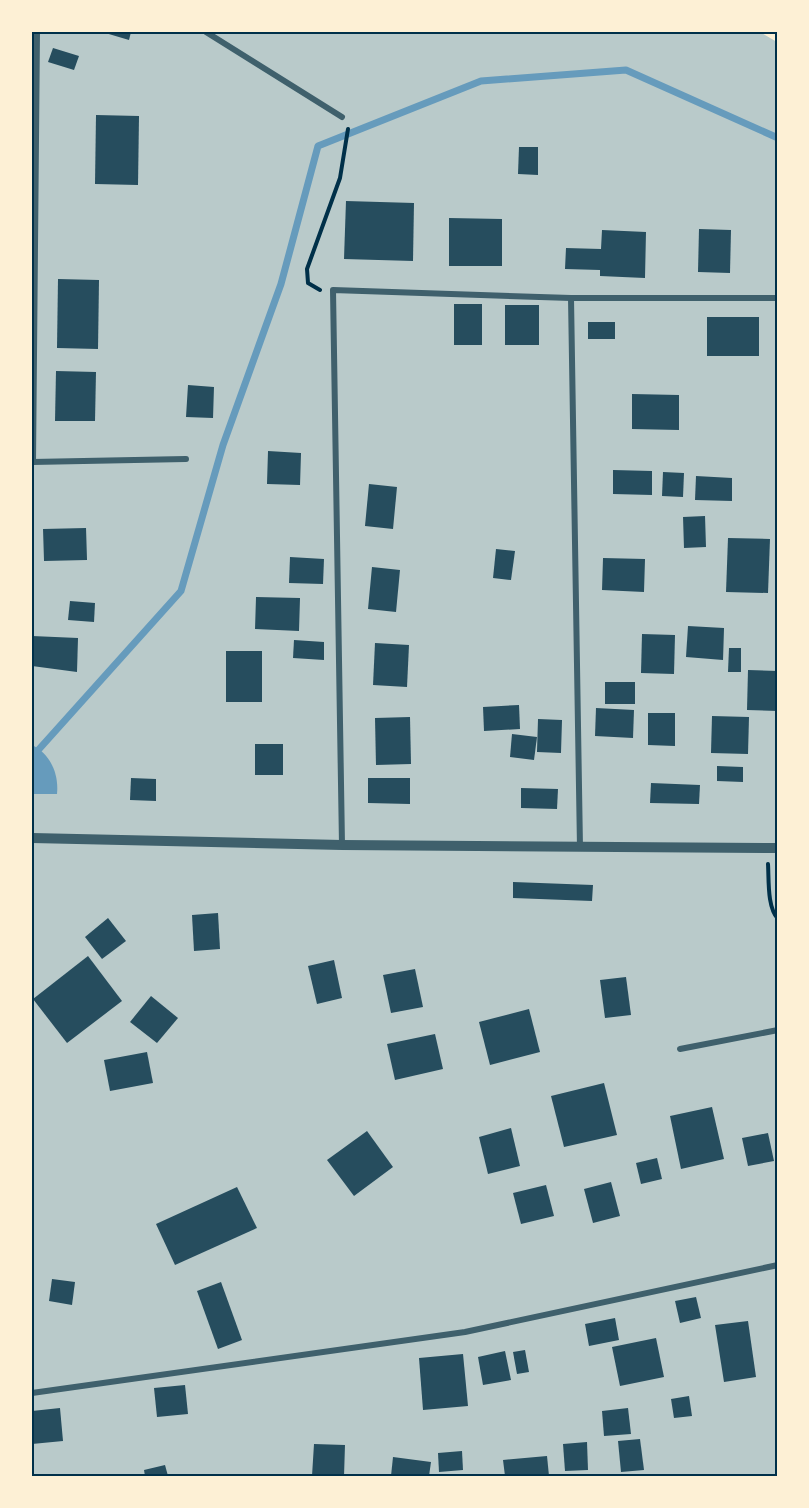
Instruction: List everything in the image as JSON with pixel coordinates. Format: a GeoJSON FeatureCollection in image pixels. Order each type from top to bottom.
{"type":"FeatureCollection","features":[{"type":"Feature","properties":{"kind":"street"},"geometry":{"type":"LineString","coordinates":[[37,32],[32,462],[186,459]]}},
{"type":"Feature","properties":{"kind":"street"},"geometry":{"type":"LineString","coordinates":[[206,32],[342,117]]}},
{"type":"Feature","properties":{"kind":"street"},"geometry":{"type":"LineString","coordinates":[[342,845],[333,290],[571,298],[777,298]]}},
{"type":"Feature","properties":{"kind":"street"},"geometry":{"type":"LineString","coordinates":[[571,298],[580,848]]}},
{"type":"Feature","properties":{"kind":"street"},"geometry":{"type":"LineString","coordinates":[[32,838],[342,845],[772,848]]}},
{"type":"Feature","properties":{"kind":"street"},"geometry":{"type":"LineString","coordinates":[[680,1049],[777,1029]]}},
{"type":"Feature","properties":{"kind":"street"},"geometry":{"type":"LineString","coordinates":[[32,1393],[465,1332],[777,1265]]}},
{"type":"Feature","properties":{"kind":"path"},"geometry":{"type":"LineString","coordinates":[[333,290],[316,290],[308,283],[307,269],[340,178],[347,145],[348,127]]}},
{"type":"Feature","properties":{"kind":"path"},"geometry":{"type":"LineString","coordinates":[[772,848],[770,892],[777,919]]}},
{"type":"Feature","properties":{"kind":"shaded area"},"geometry":{"type":"Polygon","coordinates":[[[32,32],[760,32],[777,42],[777,1476],[32,1476],[32,32]]]}},
{"type":"Feature","properties":{"kind":"water"},"geometry":{"type":"Polygon","coordinates":[[[32,745],[44,754],[52,765],[57,794],[32,794],[32,745]]]}},
{"type":"Feature","properties":{"kind":"building"},"geometry":{"type":"Polygon","coordinates":[[[102,32],[131,32],[129,40],[102,32]]]}},
{"type":"Feature","properties":{"kind":"building"},"geometry":{"type":"Polygon","coordinates":[[[53,48],[79,56],[74,70],[48,62],[53,48]]]}},
{"type":"Feature","properties":{"kind":"building"},"geometry":{"type":"Polygon","coordinates":[[[96,115],[139,116],[138,185],[95,184],[96,115]]]}},
{"type":"Feature","properties":{"kind":"building"},"geometry":{"type":"Polygon","coordinates":[[[519,147],[538,147],[538,175],[518,174],[519,147]]]}},
{"type":"Feature","properties":{"kind":"building"},"geometry":{"type":"Polygon","coordinates":[[[346,201],[414,203],[413,261],[344,259],[346,201]]]}},
{"type":"Feature","properties":{"kind":"building"},"geometry":{"type":"Polygon","coordinates":[[[449,218],[502,219],[502,266],[449,266],[449,218]]]}},
{"type":"Feature","properties":{"kind":"building"},"geometry":{"type":"Polygon","coordinates":[[[699,229],[731,230],[730,273],[698,272],[699,229]]]}},
{"type":"Feature","properties":{"kind":"building"},"geometry":{"type":"Polygon","coordinates":[[[602,230],[646,232],[645,278],[600,276],[600,270],[565,269],[566,248],[601,249],[602,230]]]}},
{"type":"Feature","properties":{"kind":"building"},"geometry":{"type":"Polygon","coordinates":[[[58,279],[99,280],[98,349],[57,348],[58,279]]]}},
{"type":"Feature","properties":{"kind":"building"},"geometry":{"type":"Polygon","coordinates":[[[454,304],[482,304],[482,345],[454,345],[454,304]]]}},
{"type":"Feature","properties":{"kind":"building"},"geometry":{"type":"Polygon","coordinates":[[[505,305],[539,305],[539,345],[505,345],[505,305]]]}},
{"type":"Feature","properties":{"kind":"building"},"geometry":{"type":"Polygon","coordinates":[[[707,317],[759,317],[759,356],[707,356],[707,317]]]}},
{"type":"Feature","properties":{"kind":"building"},"geometry":{"type":"Polygon","coordinates":[[[588,322],[615,322],[615,339],[588,339],[588,322]]]}},
{"type":"Feature","properties":{"kind":"building"},"geometry":{"type":"Polygon","coordinates":[[[56,371],[96,372],[95,421],[55,421],[56,371]]]}},
{"type":"Feature","properties":{"kind":"building"},"geometry":{"type":"Polygon","coordinates":[[[188,385],[214,387],[213,418],[186,417],[188,385]]]}},
{"type":"Feature","properties":{"kind":"building"},"geometry":{"type":"Polygon","coordinates":[[[632,394],[679,395],[679,430],[632,429],[632,394]]]}},
{"type":"Feature","properties":{"kind":"building"},"geometry":{"type":"Polygon","coordinates":[[[268,451],[301,453],[300,485],[267,484],[268,451]]]}},
{"type":"Feature","properties":{"kind":"building"},"geometry":{"type":"Polygon","coordinates":[[[613,470],[652,471],[652,495],[613,494],[613,470]]]}},
{"type":"Feature","properties":{"kind":"building"},"geometry":{"type":"Polygon","coordinates":[[[663,472],[684,473],[683,497],[662,496],[663,472]]]}},
{"type":"Feature","properties":{"kind":"building"},"geometry":{"type":"Polygon","coordinates":[[[696,476],[732,478],[732,501],[695,500],[696,476]]]}},
{"type":"Feature","properties":{"kind":"building"},"geometry":{"type":"Polygon","coordinates":[[[369,484],[397,487],[393,529],[365,526],[369,484]]]}},
{"type":"Feature","properties":{"kind":"building"},"geometry":{"type":"Polygon","coordinates":[[[705,516],[706,547],[684,548],[683,517],[705,516]]]}},
{"type":"Feature","properties":{"kind":"building"},"geometry":{"type":"Polygon","coordinates":[[[86,528],[87,560],[44,561],[43,529],[86,528]]]}},
{"type":"Feature","properties":{"kind":"building"},"geometry":{"type":"Polygon","coordinates":[[[728,538],[770,539],[768,593],[726,592],[728,538]]]}},
{"type":"Feature","properties":{"kind":"building"},"geometry":{"type":"Polygon","coordinates":[[[496,549],[515,551],[511,580],[493,578],[496,549]]]}},
{"type":"Feature","properties":{"kind":"building"},"geometry":{"type":"Polygon","coordinates":[[[290,557],[324,559],[323,584],[289,583],[290,557]]]}},
{"type":"Feature","properties":{"kind":"building"},"geometry":{"type":"Polygon","coordinates":[[[603,558],[645,559],[644,592],[602,590],[603,558]]]}},
{"type":"Feature","properties":{"kind":"building"},"geometry":{"type":"Polygon","coordinates":[[[372,567],[400,570],[396,612],[368,609],[372,567]]]}},
{"type":"Feature","properties":{"kind":"building"},"geometry":{"type":"Polygon","coordinates":[[[256,597],[300,598],[299,631],[255,629],[256,597]]]}},
{"type":"Feature","properties":{"kind":"building"},"geometry":{"type":"Polygon","coordinates":[[[70,601],[95,603],[94,622],[68,620],[70,601]]]}},
{"type":"Feature","properties":{"kind":"building"},"geometry":{"type":"Polygon","coordinates":[[[688,626],[724,628],[723,660],[686,657],[688,626]]]}},
{"type":"Feature","properties":{"kind":"building"},"geometry":{"type":"Polygon","coordinates":[[[642,634],[675,635],[674,674],[641,673],[642,634]]]}},
{"type":"Feature","properties":{"kind":"building"},"geometry":{"type":"Polygon","coordinates":[[[32,636],[78,638],[77,672],[32,666],[32,636]]]}},
{"type":"Feature","properties":{"kind":"building"},"geometry":{"type":"Polygon","coordinates":[[[294,640],[324,642],[324,660],[293,658],[294,640]]]}},
{"type":"Feature","properties":{"kind":"building"},"geometry":{"type":"Polygon","coordinates":[[[375,643],[409,645],[407,687],[373,685],[375,643]]]}},
{"type":"Feature","properties":{"kind":"building"},"geometry":{"type":"Polygon","coordinates":[[[729,648],[741,648],[741,672],[728,672],[729,648]]]}},
{"type":"Feature","properties":{"kind":"building"},"geometry":{"type":"Polygon","coordinates":[[[226,651],[262,651],[262,702],[226,702],[226,651]]]}},
{"type":"Feature","properties":{"kind":"building"},"geometry":{"type":"Polygon","coordinates":[[[748,670],[778,671],[778,711],[747,710],[748,670]]]}},
{"type":"Feature","properties":{"kind":"building"},"geometry":{"type":"Polygon","coordinates":[[[605,682],[635,682],[635,704],[605,704],[605,682]]]}},
{"type":"Feature","properties":{"kind":"building"},"geometry":{"type":"Polygon","coordinates":[[[519,705],[520,729],[484,731],[483,707],[519,705]]]}},
{"type":"Feature","properties":{"kind":"building"},"geometry":{"type":"Polygon","coordinates":[[[596,708],[634,710],[633,738],[595,736],[596,708]]]}},
{"type":"Feature","properties":{"kind":"building"},"geometry":{"type":"Polygon","coordinates":[[[648,713],[675,713],[675,746],[648,745],[648,713]]]}},
{"type":"Feature","properties":{"kind":"building"},"geometry":{"type":"Polygon","coordinates":[[[712,716],[749,717],[748,754],[711,753],[712,716]]]}},
{"type":"Feature","properties":{"kind":"building"},"geometry":{"type":"Polygon","coordinates":[[[410,717],[411,764],[376,765],[375,718],[410,717]]]}},
{"type":"Feature","properties":{"kind":"building"},"geometry":{"type":"Polygon","coordinates":[[[538,719],[562,720],[561,753],[537,752],[538,719]]]}},
{"type":"Feature","properties":{"kind":"building"},"geometry":{"type":"Polygon","coordinates":[[[512,734],[537,737],[534,760],[510,757],[512,734]]]}},
{"type":"Feature","properties":{"kind":"building"},"geometry":{"type":"Polygon","coordinates":[[[255,744],[283,744],[283,775],[255,775],[255,744]]]}},
{"type":"Feature","properties":{"kind":"building"},"geometry":{"type":"Polygon","coordinates":[[[717,766],[743,767],[743,782],[717,781],[717,766]]]}},
{"type":"Feature","properties":{"kind":"building"},"geometry":{"type":"Polygon","coordinates":[[[131,778],[156,779],[156,801],[130,800],[131,778]]]}},
{"type":"Feature","properties":{"kind":"building"},"geometry":{"type":"Polygon","coordinates":[[[368,778],[410,778],[410,804],[368,803],[368,778]]]}},
{"type":"Feature","properties":{"kind":"building"},"geometry":{"type":"Polygon","coordinates":[[[651,783],[700,785],[699,804],[650,803],[651,783]]]}},
{"type":"Feature","properties":{"kind":"building"},"geometry":{"type":"Polygon","coordinates":[[[521,788],[558,789],[557,809],[521,808],[521,788]]]}},
{"type":"Feature","properties":{"kind":"building"},"geometry":{"type":"Polygon","coordinates":[[[513,882],[593,885],[592,901],[513,898],[513,882]]]}},
{"type":"Feature","properties":{"kind":"building"},"geometry":{"type":"Polygon","coordinates":[[[218,913],[220,949],[194,951],[192,915],[218,913]]]}},
{"type":"Feature","properties":{"kind":"building"},"geometry":{"type":"Polygon","coordinates":[[[108,918],[126,941],[102,959],[85,937],[108,918]]]}},
{"type":"Feature","properties":{"kind":"building"},"geometry":{"type":"Polygon","coordinates":[[[88,956],[122,1001],[67,1043],[33,999],[88,956]]]}},
{"type":"Feature","properties":{"kind":"building"},"geometry":{"type":"Polygon","coordinates":[[[334,960],[342,998],[317,1004],[308,966],[334,960]]]}},
{"type":"Feature","properties":{"kind":"building"},"geometry":{"type":"Polygon","coordinates":[[[415,969],[423,1007],[391,1013],[383,975],[415,969]]]}},
{"type":"Feature","properties":{"kind":"building"},"geometry":{"type":"Polygon","coordinates":[[[626,977],[631,1015],[605,1018],[600,980],[626,977]]]}},
{"type":"Feature","properties":{"kind":"building"},"geometry":{"type":"Polygon","coordinates":[[[151,996],[178,1018],[157,1043],[130,1022],[151,996]]]}},
{"type":"Feature","properties":{"kind":"building"},"geometry":{"type":"Polygon","coordinates":[[[529,1009],[540,1052],[490,1065],[479,1022],[529,1009]]]}},
{"type":"Feature","properties":{"kind":"building"},"geometry":{"type":"Polygon","coordinates":[[[435,1034],[443,1069],[395,1080],[387,1044],[435,1034]]]}},
{"type":"Feature","properties":{"kind":"building"},"geometry":{"type":"Polygon","coordinates":[[[147,1052],[153,1083],[110,1091],[104,1060],[147,1052]]]}},
{"type":"Feature","properties":{"kind":"building"},"geometry":{"type":"Polygon","coordinates":[[[604,1083],[617,1135],[564,1147],[551,1096],[604,1083]]]}},
{"type":"Feature","properties":{"kind":"building"},"geometry":{"type":"Polygon","coordinates":[[[712,1107],[724,1159],[681,1169],[670,1116],[712,1107]]]}},
{"type":"Feature","properties":{"kind":"building"},"geometry":{"type":"Polygon","coordinates":[[[511,1128],[520,1166],[488,1174],[479,1137],[511,1128]]]}},
{"type":"Feature","properties":{"kind":"building"},"geometry":{"type":"Polygon","coordinates":[[[367,1131],[393,1167],[354,1196],[327,1160],[367,1131]]]}},
{"type":"Feature","properties":{"kind":"building"},"geometry":{"type":"Polygon","coordinates":[[[768,1133],[774,1161],[748,1166],[742,1138],[768,1133]]]}},
{"type":"Feature","properties":{"kind":"building"},"geometry":{"type":"Polygon","coordinates":[[[657,1158],[662,1179],[641,1184],[636,1163],[657,1158]]]}},
{"type":"Feature","properties":{"kind":"building"},"geometry":{"type":"Polygon","coordinates":[[[611,1182],[620,1216],[593,1223],[584,1189],[611,1182]]]}},
{"type":"Feature","properties":{"kind":"building"},"geometry":{"type":"Polygon","coordinates":[[[546,1185],[554,1216],[521,1224],[513,1193],[546,1185]]]}},
{"type":"Feature","properties":{"kind":"building"},"geometry":{"type":"Polygon","coordinates":[[[237,1187],[257,1228],[175,1265],[156,1224],[237,1187]]]}},
{"type":"Feature","properties":{"kind":"building"},"geometry":{"type":"Polygon","coordinates":[[[52,1279],[75,1282],[72,1305],[49,1301],[52,1279]]]}},
{"type":"Feature","properties":{"kind":"building"},"geometry":{"type":"Polygon","coordinates":[[[221,1282],[242,1340],[218,1349],[197,1291],[221,1282]]]}},
{"type":"Feature","properties":{"kind":"building"},"geometry":{"type":"Polygon","coordinates":[[[696,1297],[701,1318],[680,1323],[675,1301],[696,1297]]]}},
{"type":"Feature","properties":{"kind":"building"},"geometry":{"type":"Polygon","coordinates":[[[615,1318],[619,1340],[589,1346],[585,1324],[615,1318]]]}},
{"type":"Feature","properties":{"kind":"building"},"geometry":{"type":"Polygon","coordinates":[[[748,1321],[756,1377],[724,1382],[715,1325],[748,1321]]]}},
{"type":"Feature","properties":{"kind":"building"},"geometry":{"type":"Polygon","coordinates":[[[656,1338],[664,1377],[620,1386],[612,1347],[656,1338]]]}},
{"type":"Feature","properties":{"kind":"building"},"geometry":{"type":"Polygon","coordinates":[[[525,1350],[529,1372],[517,1374],[513,1352],[525,1350]]]}},
{"type":"Feature","properties":{"kind":"building"},"geometry":{"type":"Polygon","coordinates":[[[505,1351],[511,1380],[483,1385],[478,1357],[505,1351]]]}},
{"type":"Feature","properties":{"kind":"building"},"geometry":{"type":"Polygon","coordinates":[[[463,1354],[468,1406],[423,1410],[419,1358],[463,1354]]]}},
{"type":"Feature","properties":{"kind":"building"},"geometry":{"type":"Polygon","coordinates":[[[185,1385],[188,1414],[157,1417],[154,1388],[185,1385]]]}},
{"type":"Feature","properties":{"kind":"building"},"geometry":{"type":"Polygon","coordinates":[[[689,1396],[692,1416],[674,1418],[671,1399],[689,1396]]]}},
{"type":"Feature","properties":{"kind":"building"},"geometry":{"type":"Polygon","coordinates":[[[60,1408],[63,1441],[32,1444],[32,1411],[60,1408]]]}},
{"type":"Feature","properties":{"kind":"building"},"geometry":{"type":"Polygon","coordinates":[[[628,1408],[631,1434],[604,1436],[602,1411],[628,1408]]]}},
{"type":"Feature","properties":{"kind":"building"},"geometry":{"type":"Polygon","coordinates":[[[640,1439],[644,1470],[621,1472],[618,1441],[640,1439]]]}},
{"type":"Feature","properties":{"kind":"building"},"geometry":{"type":"Polygon","coordinates":[[[587,1442],[588,1470],[565,1471],[563,1444],[587,1442]]]}},
{"type":"Feature","properties":{"kind":"building"},"geometry":{"type":"Polygon","coordinates":[[[314,1444],[345,1445],[344,1476],[312,1476],[314,1444]]]}},
{"type":"Feature","properties":{"kind":"building"},"geometry":{"type":"Polygon","coordinates":[[[462,1451],[463,1470],[439,1472],[438,1453],[462,1451]]]}},
{"type":"Feature","properties":{"kind":"building"},"geometry":{"type":"Polygon","coordinates":[[[547,1456],[549,1476],[505,1476],[503,1460],[547,1456]]]}},
{"type":"Feature","properties":{"kind":"building"},"geometry":{"type":"Polygon","coordinates":[[[393,1457],[431,1462],[429,1476],[391,1476],[393,1457]]]}},
{"type":"Feature","properties":{"kind":"building"},"geometry":{"type":"Polygon","coordinates":[[[165,1465],[168,1476],[145,1476],[144,1470],[165,1465]]]}},
{"type":"Feature","properties":{"kind":"waterway"},"geometry":{"type":"LineString","coordinates":[[32,757],[181,591],[223,445],[281,284],[318,146],[481,81],[626,70],[778,138]]}}]}
